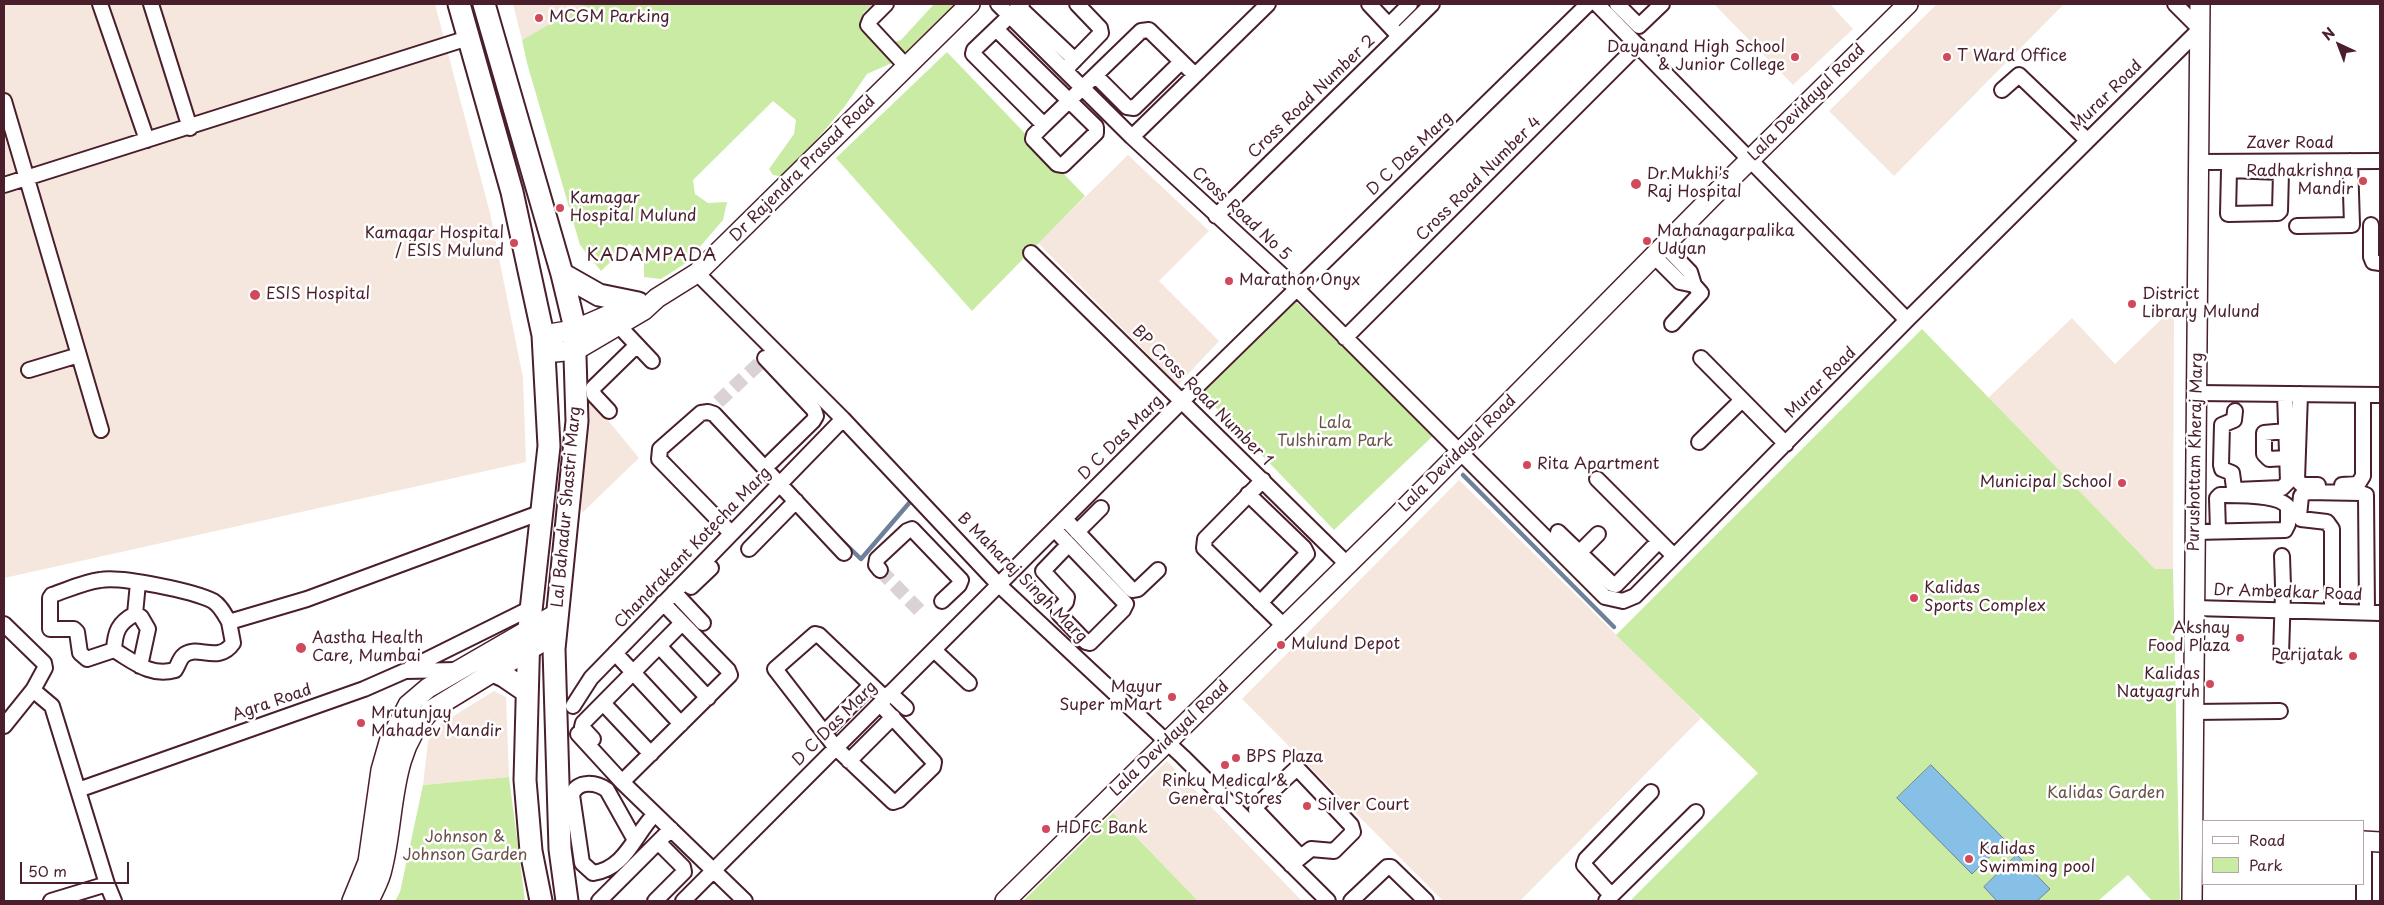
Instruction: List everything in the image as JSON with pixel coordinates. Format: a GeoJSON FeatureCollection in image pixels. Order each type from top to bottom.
{"type":"FeatureCollection","features":[{"type":"Feature","properties":{"kind":"main road","name":"Lal Bahadur Shastri Marg"},"geometry":{"type":"LineString","coordinates":[[459,4],[512,192],[543,344],[549,446],[529,629],[526,692],[526,789],[531,851],[541,901]]}},
{"type":"Feature","properties":{"kind":"main road","name":"Lal Bahadur Shastri Marg"},"geometry":{"type":"LineString","coordinates":[[484,4],[562,274],[575,340],[577,421],[555,634],[560,849],[568,901]]}},
{"type":"Feature","properties":{"kind":"main road"},"geometry":{"type":"LineString","coordinates":[[562,274],[599,295],[648,301]]}},
{"type":"Feature","properties":{"kind":"main road"},"geometry":{"type":"LineString","coordinates":[[486,676],[504,676],[526,692]]}},
{"type":"Feature","properties":{"kind":"street"},"geometry":{"type":"LineString","coordinates":[[100,4],[147,140]]}},
{"type":"Feature","properties":{"kind":"street"},"geometry":{"type":"LineString","coordinates":[[151,4],[190,128]]}},
{"type":"Feature","properties":{"kind":"street"},"geometry":{"type":"LineString","coordinates":[[886,4],[870,20],[868,25],[906,66]]}},
{"type":"Feature","properties":{"kind":"street","name":"Dr Rajendra Prasad Road"},"geometry":{"type":"LineString","coordinates":[[543,344],[575,340],[618,325],[644,310],[648,301],[697,273],[970,4]]}},
{"type":"Feature","properties":{"kind":"street","name":"Cross Road No 5"},"geometry":{"type":"LineString","coordinates":[[998,4],[1017,9],[1070,65],[1083,88],[1216,216],[1297,289],[1460,452]]}},
{"type":"Feature","properties":{"kind":"street"},"geometry":{"type":"LineString","coordinates":[[1070,65],[1101,33],[1100,28],[1077,4]]}},
{"type":"Feature","properties":{"kind":"street"},"geometry":{"type":"LineString","coordinates":[[1132,137],[1268,4]]}},
{"type":"Feature","properties":{"kind":"street"},"geometry":{"type":"LineString","coordinates":[[1369,4],[1399,36]]}},
{"type":"Feature","properties":{"kind":"street"},"geometry":{"type":"LineString","coordinates":[[1389,25],[1410,4]]}},
{"type":"Feature","properties":{"kind":"street","name":"Cross Road Number 2"},"geometry":{"type":"LineString","coordinates":[[1216,216],[1432,4]]}},
{"type":"Feature","properties":{"kind":"street"},"geometry":{"type":"LineString","coordinates":[[1596,4],[1623,20],[1639,26],[1662,4]]}},
{"type":"Feature","properties":{"kind":"street","name":"D C Das Marg"},"geometry":{"type":"LineString","coordinates":[[683,901],[1182,401],[1596,4]]}},
{"type":"Feature","properties":{"kind":"street"},"geometry":{"type":"LineString","coordinates":[[1617,4],[1623,20],[1638,45],[1907,320]]}},
{"type":"Feature","properties":{"kind":"street","name":"Lala Devidayal Road"},"geometry":{"type":"LineString","coordinates":[[1005,901],[1348,565],[1659,251],[1908,4]]}},
{"type":"Feature","properties":{"kind":"street"},"geometry":{"type":"LineString","coordinates":[[2175,4],[2200,29]]}},
{"type":"Feature","properties":{"kind":"street","name":"Purushottam Kheraj Marg"},"geometry":{"type":"LineString","coordinates":[[2192,901],[2198,841],[2193,712],[2200,162],[2200,4]]}},
{"type":"Feature","properties":{"kind":"street"},"geometry":{"type":"LineString","coordinates":[[1017,9],[974,50],[973,54],[1044,125]]}},
{"type":"Feature","properties":{"kind":"street"},"geometry":{"type":"LineString","coordinates":[[996,29],[1070,101],[1098,130],[1063,165],[1057,164],[1033,139],[1034,135],[1070,101],[1083,88],[1145,30],[1149,30],[1194,75]]}},
{"type":"Feature","properties":{"kind":"street","name":"Murar Road"},"geometry":{"type":"LineString","coordinates":[[1460,452],[1575,557],[1605,597],[1623,601],[1635,596],[1907,320],[2200,29]]}},
{"type":"Feature","properties":{"kind":"street"},"geometry":{"type":"LineString","coordinates":[[4,185],[190,128],[468,38]]}},
{"type":"Feature","properties":{"kind":"street","name":"Cross Road Number 4"},"geometry":{"type":"LineString","coordinates":[[1345,338],[1638,45]]}},
{"type":"Feature","properties":{"kind":"street"},"geometry":{"type":"LineString","coordinates":[[1096,76],[1127,107],[1134,108],[1181,62]]}},
{"type":"Feature","properties":{"kind":"street"},"geometry":{"type":"LineString","coordinates":[[2002,90],[2019,75],[2087,140]]}},
{"type":"Feature","properties":{"kind":"street"},"geometry":{"type":"LineString","coordinates":[[4,101],[101,430]]}},
{"type":"Feature","properties":{"kind":"street"},"geometry":{"type":"LineString","coordinates":[[2350,161],[2352,225]]}},
{"type":"Feature","properties":{"kind":"street","name":"Zaver Road"},"geometry":{"type":"LineString","coordinates":[[2200,162],[2281,167],[2350,161],[2380,161]]}},
{"type":"Feature","properties":{"kind":"street"},"geometry":{"type":"LineString","coordinates":[[2251,166],[2229,170],[2221,185],[2228,214],[2278,213],[2280,211],[2281,167]]}},
{"type":"Feature","properties":{"kind":"street"},"geometry":{"type":"LineString","coordinates":[[2297,226],[2376,224],[2371,258],[2373,262],[2380,263]]}},
{"type":"Feature","properties":{"kind":"street"},"geometry":{"type":"LineString","coordinates":[[1659,251],[1680,282],[1694,285],[1700,291],[1701,296],[1672,324]]}},
{"type":"Feature","properties":{"kind":"street","name":"BP Cross Road Number 1"},"geometry":{"type":"LineString","coordinates":[[1031,253],[1348,565]]}},
{"type":"Feature","properties":{"kind":"street","name":"B Maharaj Singh Marg"},"geometry":{"type":"LineString","coordinates":[[697,273],[767,356],[844,419],[1000,585],[1167,742],[1264,829],[1296,861],[1328,901]]}},
{"type":"Feature","properties":{"kind":"street"},"geometry":{"type":"LineString","coordinates":[[575,340],[648,301]]}},
{"type":"Feature","properties":{"kind":"street"},"geometry":{"type":"LineString","coordinates":[[618,325],[652,361]]}},
{"type":"Feature","properties":{"kind":"street"},"geometry":{"type":"LineString","coordinates":[[609,411],[594,395],[593,388],[637,345]]}},
{"type":"Feature","properties":{"kind":"street"},"geometry":{"type":"LineString","coordinates":[[29,370],[78,355]]}},
{"type":"Feature","properties":{"kind":"street"},"geometry":{"type":"LineString","coordinates":[[767,356],[814,410],[816,416],[814,422],[771,462]]}},
{"type":"Feature","properties":{"kind":"street"},"geometry":{"type":"LineString","coordinates":[[1701,358],[1786,444]]}},
{"type":"Feature","properties":{"kind":"street"},"geometry":{"type":"LineString","coordinates":[[2196,393],[2380,395]]}},
{"type":"Feature","properties":{"kind":"street"},"geometry":{"type":"LineString","coordinates":[[2235,411],[2234,420],[2222,425],[2222,469],[2232,473],[2232,484],[2236,490],[2282,488],[2288,482],[2285,394]]}},
{"type":"Feature","properties":{"kind":"street"},"geometry":{"type":"LineString","coordinates":[[2300,394],[2297,480],[2302,485],[2354,485],[2361,480],[2363,395]]}},
{"type":"Feature","properties":{"kind":"street"},"geometry":{"type":"LineString","coordinates":[[1699,442],[1742,400]]}},
{"type":"Feature","properties":{"kind":"street"},"geometry":{"type":"LineString","coordinates":[[718,402],[722,411],[771,462],[796,501],[844,552]]}},
{"type":"Feature","properties":{"kind":"street"},"geometry":{"type":"LineString","coordinates":[[731,533],[658,459],[660,449],[701,413],[708,412],[714,414],[783,480]]}},
{"type":"Feature","properties":{"kind":"street","name":"Chandrakant Kotecha Marg"},"geometry":{"type":"LineString","coordinates":[[573,706],[591,678],[663,603],[677,595],[709,567],[731,533],[844,419]]}},
{"type":"Feature","properties":{"kind":"street"},"geometry":{"type":"LineString","coordinates":[[2286,431],[2266,431],[2263,436],[2263,445],[2264,454],[2269,459],[2287,458]]}},
{"type":"Feature","properties":{"kind":"street"},"geometry":{"type":"LineString","coordinates":[[1597,479],[1674,556]]}},
{"type":"Feature","properties":{"kind":"street"},"geometry":{"type":"LineString","coordinates":[[1262,480],[1203,543],[1204,548],[1285,627]]}},
{"type":"Feature","properties":{"kind":"street"},"geometry":{"type":"LineString","coordinates":[[2332,611],[2332,529],[2327,522],[2301,519],[2299,516],[2301,496],[2307,492],[2361,493],[2366,495],[2374,613]]}},
{"type":"Feature","properties":{"kind":"street"},"geometry":{"type":"LineString","coordinates":[[1248,494],[1304,548],[1307,554],[1306,558],[1260,603]]}},
{"type":"Feature","properties":{"kind":"street"},"geometry":{"type":"LineString","coordinates":[[2195,535],[2218,531],[2285,530],[2288,524],[2288,507],[2283,502],[2252,495],[2220,495],[2217,498],[2218,531]]}},
{"type":"Feature","properties":{"kind":"street"},"geometry":{"type":"LineString","coordinates":[[749,549],[796,501]]}},
{"type":"Feature","properties":{"kind":"street"},"geometry":{"type":"LineString","coordinates":[[1077,532],[1101,508]]}},
{"type":"Feature","properties":{"kind":"street"},"geometry":{"type":"LineString","coordinates":[[229,622],[307,599],[542,512]]}},
{"type":"Feature","properties":{"kind":"street"},"geometry":{"type":"LineString","coordinates":[[1065,519],[1132,590],[1138,589],[1158,570]]}},
{"type":"Feature","properties":{"kind":"street"},"geometry":{"type":"LineString","coordinates":[[880,570],[876,565],[877,559],[910,530],[915,531],[961,580],[960,585],[942,601]]}},
{"type":"Feature","properties":{"kind":"street"},"geometry":{"type":"LineString","coordinates":[[1054,530],[1126,604],[1123,610],[1090,643],[1086,642],[1059,614],[1059,610],[1066,602],[1067,597],[1043,571],[1068,545]]}},
{"type":"Feature","properties":{"kind":"street"},"geometry":{"type":"LineString","coordinates":[[1558,532],[1575,557],[1616,585],[1659,541]]}},
{"type":"Feature","properties":{"kind":"street"},"geometry":{"type":"LineString","coordinates":[[1575,557],[1598,534]]}},
{"type":"Feature","properties":{"kind":"street"},"geometry":{"type":"LineString","coordinates":[[2195,535],[2256,535]]}},
{"type":"Feature","properties":{"kind":"street"},"geometry":{"type":"LineString","coordinates":[[939,556],[956,539]]}},
{"type":"Feature","properties":{"kind":"street"},"geometry":{"type":"LineString","coordinates":[[2280,655],[2283,610],[2282,556]]}},
{"type":"Feature","properties":{"kind":"street"},"geometry":{"type":"LineString","coordinates":[[98,580],[163,587],[214,602],[221,608],[229,622],[233,643],[228,651],[220,654],[186,654],[181,658],[175,670],[172,671],[152,672],[114,650],[87,659],[82,657],[77,632],[74,629],[50,629],[50,598],[98,580]]}},
{"type":"Feature","properties":{"kind":"street"},"geometry":{"type":"LineString","coordinates":[[114,650],[115,632],[120,625],[135,614],[138,583]]}},
{"type":"Feature","properties":{"kind":"street"},"geometry":{"type":"LineString","coordinates":[[677,595],[704,622]]}},
{"type":"Feature","properties":{"kind":"street"},"geometry":{"type":"LineString","coordinates":[[625,779],[729,678],[729,672],[663,603]]}},
{"type":"Feature","properties":{"kind":"street","name":"Dr Ambedkar Road"},"geometry":{"type":"LineString","coordinates":[[2194,608],[2374,613]]}},
{"type":"Feature","properties":{"kind":"street"},"geometry":{"type":"LineString","coordinates":[[369,901],[382,871],[381,770],[389,742],[408,705],[416,697],[460,670],[558,613]]}},
{"type":"Feature","properties":{"kind":"street"},"geometry":{"type":"LineString","coordinates":[[135,614],[141,617],[148,629],[140,666]]}},
{"type":"Feature","properties":{"kind":"street"},"geometry":{"type":"LineString","coordinates":[[682,623],[583,723],[582,728],[655,814],[745,901]]}},
{"type":"Feature","properties":{"kind":"street"},"geometry":{"type":"LineString","coordinates":[[4,624],[46,668],[33,690],[4,726]]}},
{"type":"Feature","properties":{"kind":"street"},"geometry":{"type":"LineString","coordinates":[[352,901],[381,834],[396,774],[409,738],[431,710],[486,676],[529,629]]}},
{"type":"Feature","properties":{"kind":"street"},"geometry":{"type":"LineString","coordinates":[[405,670],[529,629],[555,634]]}},
{"type":"Feature","properties":{"kind":"street"},"geometry":{"type":"LineString","coordinates":[[885,698],[893,717],[932,758],[933,767],[899,800],[893,802],[836,748],[776,672],[778,665],[815,634],[819,635],[885,698],[906,708]]}},
{"type":"Feature","properties":{"kind":"street"},"geometry":{"type":"LineString","coordinates":[[659,646],[708,698]]}},
{"type":"Feature","properties":{"kind":"street"},"geometry":{"type":"LineString","coordinates":[[934,650],[969,683]]}},
{"type":"Feature","properties":{"kind":"street"},"geometry":{"type":"LineString","coordinates":[[612,656],[679,727]]}},
{"type":"Feature","properties":{"kind":"street","name":"Agra Road"},"geometry":{"type":"LineString","coordinates":[[78,790],[364,689],[405,670],[460,670],[486,676]]}},
{"type":"Feature","properties":{"kind":"street"},"geometry":{"type":"LineString","coordinates":[[824,733],[871,685]]}},
{"type":"Feature","properties":{"kind":"street"},"geometry":{"type":"LineString","coordinates":[[33,690],[52,706],[107,884],[114,901]]}},
{"type":"Feature","properties":{"kind":"street"},"geometry":{"type":"LineString","coordinates":[[603,703],[651,754]]}},
{"type":"Feature","properties":{"kind":"street"},"geometry":{"type":"LineString","coordinates":[[2193,712],[2280,711]]}},
{"type":"Feature","properties":{"kind":"street"},"geometry":{"type":"LineString","coordinates":[[850,761],[893,717]]}},
{"type":"Feature","properties":{"kind":"street"},"geometry":{"type":"LineString","coordinates":[[578,734],[625,779]]}},
{"type":"Feature","properties":{"kind":"street"},"geometry":{"type":"LineString","coordinates":[[1264,829],[1256,812],[1257,805],[1294,769],[1300,770],[1351,825],[1353,832],[1334,851],[1317,848],[1311,849],[1296,861]]}},
{"type":"Feature","properties":{"kind":"street"},"geometry":{"type":"LineString","coordinates":[[635,840],[603,787],[594,784],[583,784],[573,791],[582,863],[588,870],[598,872],[620,860],[627,854],[655,814]]}},
{"type":"Feature","properties":{"kind":"street"},"geometry":{"type":"LineString","coordinates":[[1651,792],[1586,859],[1584,865],[1586,869],[1608,898],[1696,812]]}},
{"type":"Feature","properties":{"kind":"street"},"geometry":{"type":"LineString","coordinates":[[599,901],[672,829]]}},
{"type":"Feature","properties":{"kind":"street"},"geometry":{"type":"LineString","coordinates":[[655,901],[684,872],[683,867],[658,842]]}},
{"type":"Feature","properties":{"kind":"street"},"geometry":{"type":"LineString","coordinates":[[2364,901],[2369,842]]}},
{"type":"Feature","properties":{"kind":"street"},"geometry":{"type":"LineString","coordinates":[[1351,901],[1387,867],[1392,867],[1426,901]]}},
{"type":"Feature","properties":{"kind":"street"},"geometry":{"type":"LineString","coordinates":[[51,901],[107,884]]}},
{"type":"Feature","properties":{"kind":"shaded area","name":"ESIS Hospital"},"geometry":{"type":"Polygon","coordinates":[[[4,4],[435,4],[490,213],[523,378],[526,462],[4,578],[4,4]]]}},
{"type":"Feature","properties":{"kind":"shaded area"},"geometry":{"type":"Polygon","coordinates":[[[513,4],[587,4],[522,40],[513,4]]]}},
{"type":"Feature","properties":{"kind":"shaded area","name":"Dayanand High School & Junior College"},"geometry":{"type":"Polygon","coordinates":[[[1714,4],[1830,4],[1853,29],[1793,85],[1714,4]]]}},
{"type":"Feature","properties":{"kind":"shaded area","name":"T Ward Office"},"geometry":{"type":"Polygon","coordinates":[[[1937,4],[2064,4],[1894,176],[1829,111],[1937,4]]]}},
{"type":"Feature","properties":{"kind":"shaded area"},"geometry":{"type":"Polygon","coordinates":[[[1128,155],[1209,231],[1159,281],[1219,341],[1178,385],[1038,243],[1128,155]]]}},
{"type":"Feature","properties":{"kind":"shaded area","name":"Municipal School"},"geometry":{"type":"Polygon","coordinates":[[[2174,307],[2173,569],[2155,569],[1988,398],[2072,318],[2115,364],[2174,307]]]}},
{"type":"Feature","properties":{"kind":"shaded area"},"geometry":{"type":"Polygon","coordinates":[[[588,396],[639,458],[583,512],[577,503],[588,396]]]}},
{"type":"Feature","properties":{"kind":"shaded area"},"geometry":{"type":"Polygon","coordinates":[[[1459,480],[1701,718],[1520,901],[1443,901],[1242,699],[1459,480]]]}},
{"type":"Feature","properties":{"kind":"shaded area"},"geometry":{"type":"Polygon","coordinates":[[[494,691],[506,697],[509,777],[423,785],[428,741],[439,725],[494,691]]]}},
{"type":"Feature","properties":{"kind":"shaded area"},"geometry":{"type":"Polygon","coordinates":[[[1167,761],[1302,901],[1198,901],[1113,813],[1167,761]]]}},
{"type":"Feature","properties":{"kind":"green space"},"geometry":{"type":"Polygon","coordinates":[[[585,4],[873,4],[863,13],[867,29],[882,45],[901,40],[934,4],[957,4],[922,42],[894,62],[867,74],[845,106],[785,177],[773,175],[769,169],[794,134],[796,120],[773,101],[693,180],[695,194],[708,203],[727,202],[723,220],[686,263],[661,279],[644,277],[644,263],[639,249],[629,244],[601,271],[580,245],[527,63],[522,40],[585,4]]]}},
{"type":"Feature","properties":{"kind":"green space"},"geometry":{"type":"Polygon","coordinates":[[[947,52],[1085,196],[972,311],[836,158],[947,52]]]}},
{"type":"Feature","properties":{"kind":"green space","name":"Lala Tulshiram Park"},"geometry":{"type":"Polygon","coordinates":[[[1294,300],[1435,434],[1334,530],[1201,392],[1294,300]]]}},
{"type":"Feature","properties":{"kind":"green space","name":"Kalidas Sports Complex"},"geometry":{"type":"Polygon","coordinates":[[[1922,329],[2155,569],[2173,569],[2180,901],[2152,901],[2128,875],[2098,901],[1630,901],[1758,773],[1616,635],[1922,329]]]}},
{"type":"Feature","properties":{"kind":"green space","name":"Johnson & Johnson Garden"},"geometry":{"type":"Polygon","coordinates":[[[509,777],[525,901],[395,901],[400,892],[423,785],[509,777]]]}},
{"type":"Feature","properties":{"kind":"green space"},"geometry":{"type":"Polygon","coordinates":[[[1113,813],[1198,901],[1023,901],[1113,813]]]}},
{"type":"Feature","properties":{"kind":"water"},"geometry":{"type":"Polygon","coordinates":[[[1931,765],[2006,841],[1972,874],[1897,798],[1931,765]]]}},
{"type":"Feature","properties":{"kind":"water"},"geometry":{"type":"Polygon","coordinates":[[[2017,855],[2050,889],[2037,901],[1997,901],[1984,887],[2017,855]]]}},
{"type":"Feature","properties":{"kind":"waterway"},"geometry":{"type":"LineString","coordinates":[[1463,475],[1614,627]]}},
{"type":"Feature","properties":{"kind":"waterway"},"geometry":{"type":"LineString","coordinates":[[835,534],[861,559],[910,502]]}},
{"type":"Feature","properties":{"kind":"tunnel"},"geometry":{"type":"LineString","coordinates":[[718,402],[763,360]]}},
{"type":"Feature","properties":{"kind":"tunnel"},"geometry":{"type":"LineString","coordinates":[[880,570],[924,615]]}},
{"type":"Feature","properties":{"kind":"place","name":"MCGM Parking"},"geometry":{"type":"Point","coordinates":[539,18]}},
{"type":"Feature","properties":{"kind":"place","name":"Dayanand High School & Junior College"},"geometry":{"type":"Point","coordinates":[1795,57]}},
{"type":"Feature","properties":{"kind":"place","name":"T Ward Office"},"geometry":{"type":"Point","coordinates":[1947,57]}},
{"type":"Feature","properties":{"kind":"place","name":"Radhakrishna Mandir"},"geometry":{"type":"Point","coordinates":[2363,181]}},
{"type":"Feature","properties":{"kind":"place","name":"Dr.Mukhi's Raj Hospital"},"geometry":{"type":"Point","coordinates":[1636,184]}},
{"type":"Feature","properties":{"kind":"place","name":"Kamagar Hospital Mulund"},"geometry":{"type":"Point","coordinates":[560,208]}},
{"type":"Feature","properties":{"kind":"place","name":"Mahanagarpalika Udyan"},"geometry":{"type":"Point","coordinates":[1647,241]}},
{"type":"Feature","properties":{"kind":"place","name":"Kamagar Hospital / ESIS Mulund"},"geometry":{"type":"Point","coordinates":[514,243]}},
{"type":"Feature","properties":{"kind":"place","name":"Marathon Onyx"},"geometry":{"type":"Point","coordinates":[1229,281]}},
{"type":"Feature","properties":{"kind":"place","name":"ESIS Hospital"},"geometry":{"type":"Point","coordinates":[255,295]}},
{"type":"Feature","properties":{"kind":"place","name":"District Library Mulund"},"geometry":{"type":"Point","coordinates":[2132,304]}},
{"type":"Feature","properties":{"kind":"place","name":"Rita Apartment"},"geometry":{"type":"Point","coordinates":[1527,465]}},
{"type":"Feature","properties":{"kind":"place","name":"Municipal School"},"geometry":{"type":"Point","coordinates":[2122,483]}},
{"type":"Feature","properties":{"kind":"place","name":"Kalidas Sports Complex"},"geometry":{"type":"Point","coordinates":[1914,598]}},
{"type":"Feature","properties":{"kind":"place","name":"Akshay Food Plaza"},"geometry":{"type":"Point","coordinates":[2240,638]}},
{"type":"Feature","properties":{"kind":"place","name":"Mulund Depot"},"geometry":{"type":"Point","coordinates":[1281,645]}},
{"type":"Feature","properties":{"kind":"place","name":"Aastha Health Care, Mumbai"},"geometry":{"type":"Point","coordinates":[301,648]}},
{"type":"Feature","properties":{"kind":"place","name":"Parijatak"},"geometry":{"type":"Point","coordinates":[2353,656]}},
{"type":"Feature","properties":{"kind":"place","name":"Kalidas Natyagruh"},"geometry":{"type":"Point","coordinates":[2210,684]}},
{"type":"Feature","properties":{"kind":"place","name":"Mayur Super mMart"},"geometry":{"type":"Point","coordinates":[1172,697]}},
{"type":"Feature","properties":{"kind":"place","name":"Mrutunjay Mahadev Mandir"},"geometry":{"type":"Point","coordinates":[361,723]}},
{"type":"Feature","properties":{"kind":"place","name":"BPS Plaza"},"geometry":{"type":"Point","coordinates":[1236,758]}},
{"type":"Feature","properties":{"kind":"place","name":"Rinku Medical & General Stores"},"geometry":{"type":"Point","coordinates":[1225,765]}},
{"type":"Feature","properties":{"kind":"place","name":"Silver Court"},"geometry":{"type":"Point","coordinates":[1307,806]}},
{"type":"Feature","properties":{"kind":"place","name":"HDFC Bank"},"geometry":{"type":"Point","coordinates":[1046,829]}},
{"type":"Feature","properties":{"kind":"place","name":"Kalidas Swimming pool"},"geometry":{"type":"Point","coordinates":[1969,859]}},
{"type":"Feature","properties":{"kind":"district","name":"KADAMPADA"},"geometry":{"type":"Point","coordinates":[652,256]}},
{"type":"Feature","properties":{"kind":"park label","name":"Kalidas Garden"},"geometry":{"type":"Point","coordinates":[2106,794]}}]}
